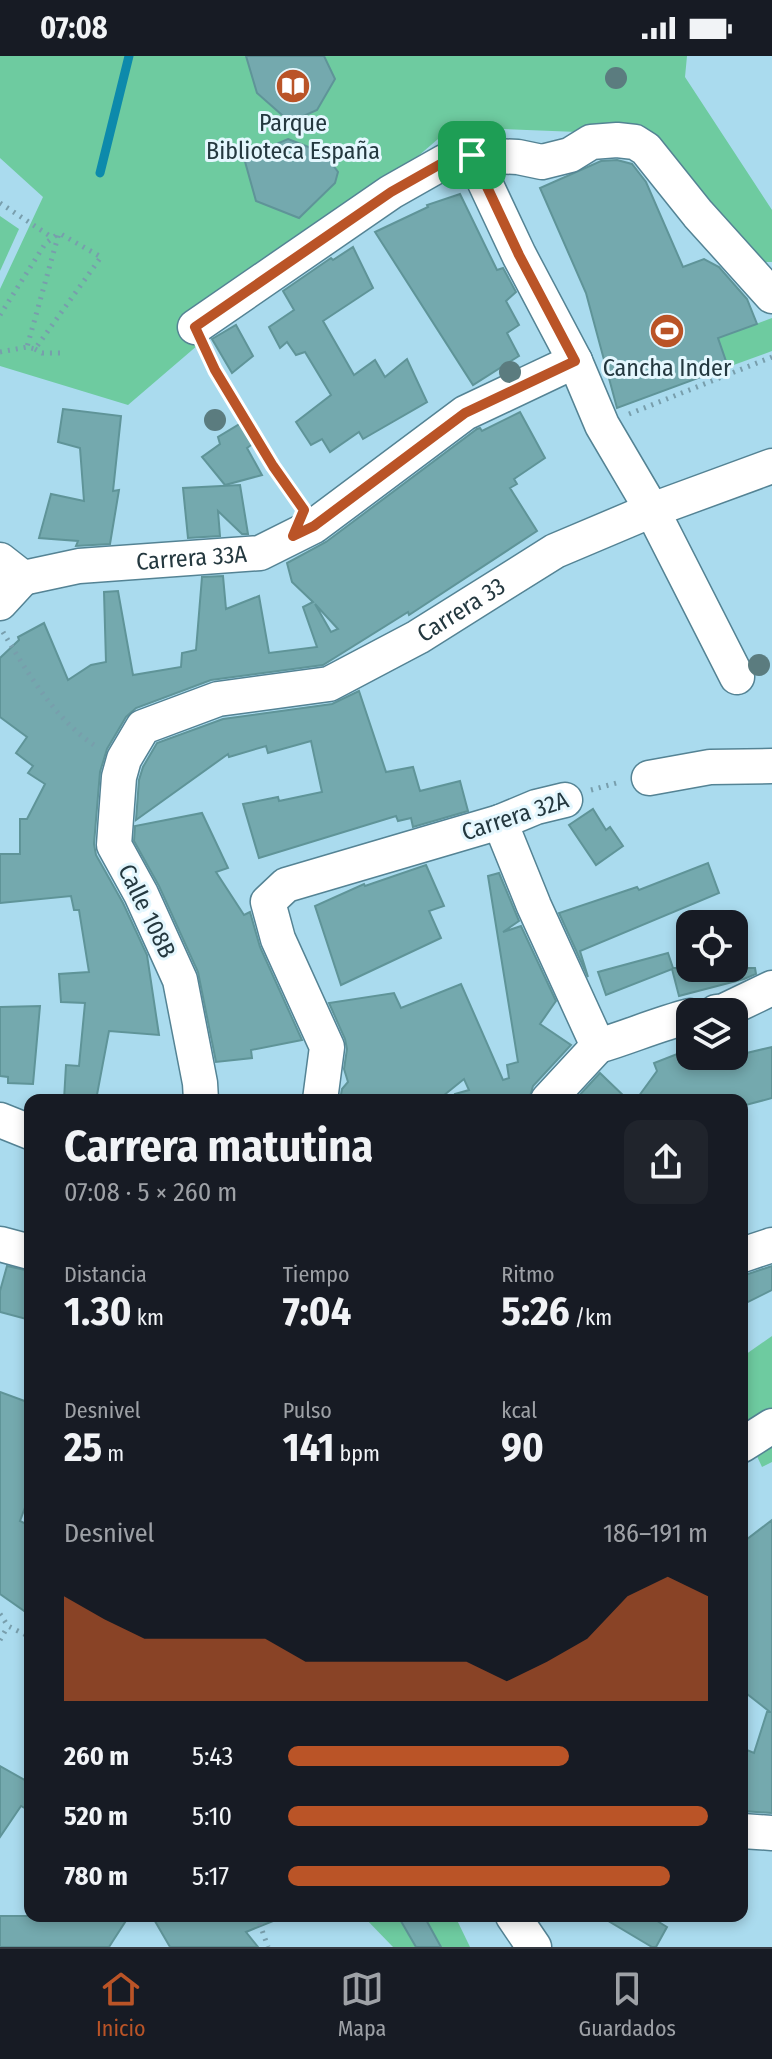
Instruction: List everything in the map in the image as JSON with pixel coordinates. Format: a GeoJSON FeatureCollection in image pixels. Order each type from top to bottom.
{"type":"FeatureCollection","features":[{"type":"Feature","properties":{"kind":"street"},"geometry":{"type":"LineString","coordinates":[[195,327],[391,192],[444,162],[472,155],[518,157],[542,162],[570,155],[591,142],[635,142],[646,149],[698,214],[772,296]]}},
{"type":"Feature","properties":{"kind":"street"},"geometry":{"type":"LineString","coordinates":[[472,155],[519,255],[575,361],[602,425],[652,510],[737,677]]}},
{"type":"Feature","properties":{"kind":"street","name":"Carrera 33A"},"geometry":{"type":"LineString","coordinates":[[8,581],[79,566],[260,553],[314,526],[465,413],[575,361]]}},
{"type":"Feature","properties":{"kind":"street","name":"Carrera 33"},"geometry":{"type":"LineString","coordinates":[[143,727],[218,699],[329,684],[418,637],[555,551],[652,510],[772,466]]}},
{"type":"Feature","properties":{"kind":"street","name":"Calle 108B"},"geometry":{"type":"LineString","coordinates":[[143,727],[124,759],[119,777],[114,845],[141,894],[180,980],[200,1094]]}},
{"type":"Feature","properties":{"kind":"street"},"geometry":{"type":"LineString","coordinates":[[649,778],[710,767],[772,766]]}},
{"type":"Feature","properties":{"kind":"street","name":"Carrera 32A"},"geometry":{"type":"LineString","coordinates":[[321,1094],[327,1047],[278,939],[268,902],[286,885],[565,800]]}},
{"type":"Feature","properties":{"kind":"street"},"geometry":{"type":"LineString","coordinates":[[500,822],[534,906],[598,1046]]}},
{"type":"Feature","properties":{"kind":"street"},"geometry":{"type":"LineString","coordinates":[[748,1000],[772,988]]}},
{"type":"Feature","properties":{"kind":"street"},"geometry":{"type":"LineString","coordinates":[[554,1094],[598,1046],[676,1021]]}},
{"type":"Feature","properties":{"kind":"street"},"geometry":{"type":"LineString","coordinates":[[0,1120],[24,1130]]}},
{"type":"Feature","properties":{"kind":"street"},"geometry":{"type":"LineString","coordinates":[[0,1244],[24,1250]]}},
{"type":"Feature","properties":{"kind":"street"},"geometry":{"type":"LineString","coordinates":[[748,1253],[772,1245]]}},
{"type":"Feature","properties":{"kind":"street"},"geometry":{"type":"LineString","coordinates":[[748,1441],[772,1426]]}},
{"type":"Feature","properties":{"kind":"street"},"geometry":{"type":"LineString","coordinates":[[748,1831],[772,1833]]}},
{"type":"Feature","properties":{"kind":"street"},"geometry":{"type":"LineString","coordinates":[[517,1922],[534,1947]]}},
{"type":"Feature","properties":{"kind":"path"},"geometry":{"type":"LineString","coordinates":[[0,203],[53,238]]}},
{"type":"Feature","properties":{"kind":"path"},"geometry":{"type":"LineString","coordinates":[[0,315],[45,244],[59,233]]}},
{"type":"Feature","properties":{"kind":"path"},"geometry":{"type":"LineString","coordinates":[[27,347],[59,233]]}},
{"type":"Feature","properties":{"kind":"path"},"geometry":{"type":"LineString","coordinates":[[35,349],[101,257],[59,233]]}},
{"type":"Feature","properties":{"kind":"path"},"geometry":{"type":"LineString","coordinates":[[195,327],[215,370],[273,466],[304,510],[293,536]]}},
{"type":"Feature","properties":{"kind":"path"},"geometry":{"type":"LineString","coordinates":[[0,352],[27,347],[42,353],[62,353]]}},
{"type":"Feature","properties":{"kind":"path"},"geometry":{"type":"LineString","coordinates":[[602,425],[772,357]]}},
{"type":"Feature","properties":{"kind":"path"},"geometry":{"type":"LineString","coordinates":[[0,627],[55,708],[82,737],[108,754],[124,759]]}},
{"type":"Feature","properties":{"kind":"path","name":"Carrera 32A"},"geometry":{"type":"LineString","coordinates":[[565,800],[609,784],[649,778]]}},
{"type":"Feature","properties":{"kind":"path"},"geometry":{"type":"LineString","coordinates":[[0,1614],[8,1626],[24,1634]]}},
{"type":"Feature","properties":{"kind":"path"},"geometry":{"type":"LineString","coordinates":[[0,1640],[8,1626]]}},
{"type":"Feature","properties":{"kind":"path"},"geometry":{"type":"LineString","coordinates":[[259,1922],[268,1947]]}},
{"type":"Feature","properties":{"kind":"green space"},"geometry":{"type":"Polygon","coordinates":[[[0,56],[687,56],[685,77],[772,210],[772,262],[746,262],[654,135],[452,127],[128,405],[0,366],[0,289],[43,197],[0,158],[0,56]]]}},
{"type":"Feature","properties":{"kind":"green space"},"geometry":{"type":"Polygon","coordinates":[[[0,216],[19,229],[0,271],[0,216]]]}},
{"type":"Feature","properties":{"kind":"green space"},"geometry":{"type":"Polygon","coordinates":[[[772,318],[772,351],[728,367],[718,338],[772,318]]]}},
{"type":"Feature","properties":{"kind":"green space"},"geometry":{"type":"Polygon","coordinates":[[[772,1336],[772,1462],[762,1467],[748,1437],[748,1353],[772,1336]]]}},
{"type":"Feature","properties":{"kind":"green space"},"geometry":{"type":"Polygon","coordinates":[[[369,1922],[458,1922],[470,1947],[393,1947],[369,1922]]]}},
{"type":"Feature","properties":{"kind":"building","name":"Parque Biblioteca España"},"geometry":{"type":"Polygon","coordinates":[[[246,56],[324,56],[335,79],[317,110],[290,122],[257,93],[246,56]]]}},
{"type":"Feature","properties":{"kind":"building"},"geometry":{"type":"Polygon","coordinates":[[[288,139],[324,153],[338,172],[335,183],[299,218],[256,201],[244,158],[288,139]]]}},
{"type":"Feature","properties":{"kind":"building"},"geometry":{"type":"Polygon","coordinates":[[[617,160],[632,164],[646,182],[683,267],[704,259],[719,267],[747,299],[757,324],[718,338],[728,367],[617,408],[586,293],[540,188],[601,161],[617,160]]]}},
{"type":"Feature","properties":{"kind":"building"},"geometry":{"type":"Polygon","coordinates":[[[460,194],[497,270],[503,268],[516,292],[506,301],[519,325],[507,333],[519,356],[473,385],[375,232],[427,205],[460,194]]]}},
{"type":"Feature","properties":{"kind":"building"},"geometry":{"type":"Polygon","coordinates":[[[353,247],[373,288],[323,321],[354,375],[375,360],[385,377],[407,359],[427,402],[363,439],[359,432],[330,452],[322,439],[311,445],[296,422],[331,395],[305,352],[296,355],[287,342],[280,348],[269,327],[294,310],[283,291],[353,247]]]}},
{"type":"Feature","properties":{"kind":"building"},"geometry":{"type":"Polygon","coordinates":[[[236,325],[253,356],[232,373],[212,339],[236,325]]]}},
{"type":"Feature","properties":{"kind":"building"},"geometry":{"type":"Polygon","coordinates":[[[63,409],[121,416],[113,491],[119,490],[110,544],[76,546],[78,541],[39,538],[51,494],[84,501],[80,448],[58,442],[63,409]]]}},
{"type":"Feature","properties":{"kind":"building"},"geometry":{"type":"Polygon","coordinates":[[[520,412],[545,458],[514,479],[517,484],[510,488],[537,531],[409,615],[408,612],[323,665],[211,680],[136,708],[126,717],[107,749],[100,772],[94,844],[96,855],[147,955],[159,1035],[109,1031],[97,1094],[64,1094],[66,1065],[79,1066],[85,1003],[61,1002],[59,974],[89,972],[79,910],[74,910],[71,896],[0,903],[0,854],[20,854],[20,819],[27,819],[45,784],[28,773],[33,766],[16,753],[27,737],[0,717],[0,658],[19,640],[18,637],[44,623],[68,680],[91,665],[106,662],[104,592],[118,591],[133,675],[181,667],[182,653],[196,650],[202,577],[223,576],[226,609],[259,596],[269,653],[317,647],[303,607],[313,602],[292,582],[287,563],[326,542],[480,428],[482,431],[520,412]],[[315,604],[331,632],[338,629],[315,604]]]}},
{"type":"Feature","properties":{"kind":"building"},"geometry":{"type":"Polygon","coordinates":[[[243,422],[254,443],[247,448],[262,475],[225,485],[202,457],[220,444],[218,437],[243,422]]]}},
{"type":"Feature","properties":{"kind":"building"},"geometry":{"type":"Polygon","coordinates":[[[240,485],[248,534],[242,534],[218,511],[220,536],[188,538],[183,488],[240,485]]]}},
{"type":"Feature","properties":{"kind":"building"},"geometry":{"type":"Polygon","coordinates":[[[359,691],[386,772],[413,767],[420,791],[460,781],[468,811],[413,827],[411,818],[398,821],[396,816],[259,858],[243,804],[278,797],[279,801],[322,792],[311,741],[268,753],[266,746],[229,757],[228,754],[136,820],[139,780],[157,743],[223,719],[332,704],[359,691]]]}},
{"type":"Feature","properties":{"kind":"building"},"geometry":{"type":"Polygon","coordinates":[[[593,809],[606,830],[610,827],[623,846],[596,865],[569,825],[593,809]]]}},
{"type":"Feature","properties":{"kind":"building"},"geometry":{"type":"Polygon","coordinates":[[[202,813],[228,868],[216,872],[244,915],[250,912],[260,947],[302,1040],[251,1050],[252,1058],[216,1062],[198,972],[159,886],[134,841],[135,826],[202,813]]]}},
{"type":"Feature","properties":{"kind":"building"},"geometry":{"type":"Polygon","coordinates":[[[708,863],[719,893],[580,951],[588,977],[559,913],[637,887],[639,890],[708,863]]]}},
{"type":"Feature","properties":{"kind":"building"},"geometry":{"type":"Polygon","coordinates":[[[426,865],[444,906],[429,911],[441,938],[341,985],[315,906],[364,884],[426,865]]]}},
{"type":"Feature","properties":{"kind":"building"},"geometry":{"type":"Polygon","coordinates":[[[499,873],[519,921],[503,932],[521,926],[556,1001],[540,1024],[571,1045],[533,1086],[531,1094],[455,1094],[469,1090],[464,1079],[445,1094],[341,1094],[348,1082],[344,1069],[347,1049],[329,1003],[394,993],[401,1008],[461,984],[503,1080],[509,1078],[507,1065],[518,1062],[488,876],[499,873]]]}},
{"type":"Feature","properties":{"kind":"building"},"geometry":{"type":"Polygon","coordinates":[[[668,953],[673,968],[676,968],[676,982],[733,982],[679,996],[672,969],[606,995],[598,972],[668,953]]]}},
{"type":"Feature","properties":{"kind":"building"},"geometry":{"type":"Polygon","coordinates":[[[748,968],[755,968],[756,974],[748,977],[748,968]]]}},
{"type":"Feature","properties":{"kind":"building"},"geometry":{"type":"Polygon","coordinates":[[[40,1006],[33,1084],[8,1083],[8,1077],[0,1076],[0,1007],[40,1006]]]}},
{"type":"Feature","properties":{"kind":"building"},"geometry":{"type":"Polygon","coordinates":[[[772,1047],[772,1098],[748,1104],[748,1094],[640,1094],[657,1071],[654,1063],[676,1054],[676,1070],[748,1070],[748,1053],[772,1047]]]}},
{"type":"Feature","properties":{"kind":"building"},"geometry":{"type":"Polygon","coordinates":[[[600,1073],[622,1094],[581,1094],[600,1073]]]}},
{"type":"Feature","properties":{"kind":"building"},"geometry":{"type":"Polygon","coordinates":[[[7,1266],[24,1270],[24,1318],[0,1312],[0,1291],[7,1266]]]}},
{"type":"Feature","properties":{"kind":"building"},"geometry":{"type":"Polygon","coordinates":[[[772,1266],[772,1290],[748,1302],[748,1274],[772,1266]]]}},
{"type":"Feature","properties":{"kind":"building"},"geometry":{"type":"Polygon","coordinates":[[[0,1392],[24,1401],[24,1510],[20,1521],[24,1523],[24,1611],[0,1594],[0,1392]]]}},
{"type":"Feature","properties":{"kind":"building"},"geometry":{"type":"Polygon","coordinates":[[[772,1520],[772,1813],[748,1811],[748,1750],[754,1753],[767,1712],[770,1712],[748,1695],[748,1538],[772,1520]]]}},
{"type":"Feature","properties":{"kind":"building"},"geometry":{"type":"Polygon","coordinates":[[[0,1766],[24,1780],[24,1808],[21,1806],[0,1837],[0,1766]]]}},
{"type":"Feature","properties":{"kind":"building"},"geometry":{"type":"Polygon","coordinates":[[[0,1916],[24,1916],[24,1922],[125,1922],[109,1947],[0,1947],[0,1916]]]}},
{"type":"Feature","properties":{"kind":"building"},"geometry":{"type":"Polygon","coordinates":[[[155,1922],[271,1922],[246,1932],[258,1947],[170,1947],[155,1922]]]}},
{"type":"Feature","properties":{"kind":"building"},"geometry":{"type":"Polygon","coordinates":[[[401,1922],[427,1922],[441,1947],[416,1947],[401,1922]]]}},
{"type":"Feature","properties":{"kind":"building"},"geometry":{"type":"Polygon","coordinates":[[[610,1922],[659,1922],[667,1927],[656,1947],[610,1922]]]}},
{"type":"Feature","properties":{"kind":"waterway"},"geometry":{"type":"LineString","coordinates":[[100,173],[129,56]]}},
{"type":"Feature","properties":{"kind":"place","name":"Parque Biblioteca España"},"geometry":{"type":"Point","coordinates":[293,86]}},
{"type":"Feature","properties":{"kind":"place","name":"Cancha Inder"},"geometry":{"type":"Point","coordinates":[667,331]}},
{"type":"Feature","properties":{"kind":"route"},"geometry":{"type":"LineString","coordinates":[[472,155],[519,255],[575,361],[465,413],[314,526],[293,536],[304,510],[273,466],[215,370],[195,327],[391,192],[444,162],[472,155]]}}]}
